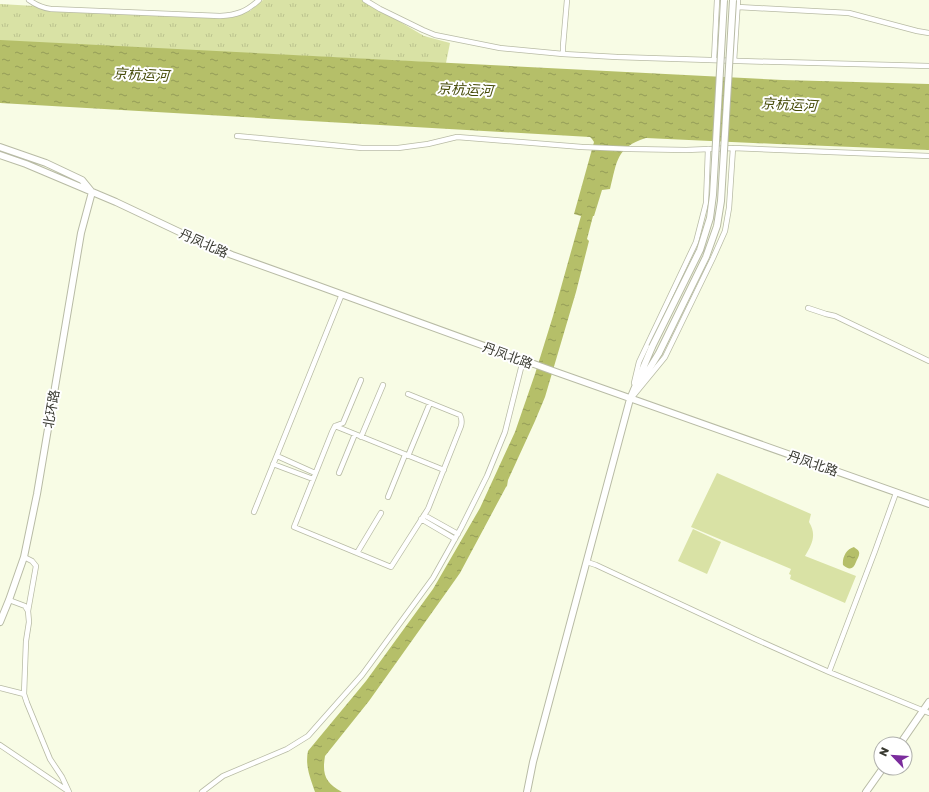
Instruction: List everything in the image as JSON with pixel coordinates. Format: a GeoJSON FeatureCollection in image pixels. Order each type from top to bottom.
{"type":"FeatureCollection","features":[{"type":"Feature","properties":{"kind":"main road"},"geometry":{"type":"LineString","coordinates":[[527,792],[533,762],[630,399],[652,347],[700,250],[710,218],[713,195],[724,0]]}},
{"type":"Feature","properties":{"kind":"main road"},"geometry":{"type":"LineString","coordinates":[[630,399],[659,353],[706,257],[717,226],[721,201],[733,0]]}},
{"type":"Feature","properties":{"kind":"main road"},"geometry":{"type":"LineString","coordinates":[[0,147],[46,163],[82,180],[92,192]]}},
{"type":"Feature","properties":{"kind":"main road","name":"丹凤北路"},"geometry":{"type":"LineString","coordinates":[[0,155],[26,164],[92,192],[232,255],[630,399],[929,504]]}},
{"type":"Feature","properties":{"kind":"main road","name":"北环路"},"geometry":{"type":"LineString","coordinates":[[0,622],[24,557],[37,494],[82,233],[92,192]]}},
{"type":"Feature","properties":{"kind":"main road"},"geometry":{"type":"LineString","coordinates":[[906,736],[926,712],[929,702]]}},
{"type":"Feature","properties":{"kind":"main road"},"geometry":{"type":"LineString","coordinates":[[866,792],[877,776]]}},
{"type":"Feature","properties":{"kind":"street"},"geometry":{"type":"LineString","coordinates":[[30,0],[44,8],[51,9],[220,16],[232,15],[241,12],[251,7],[259,0]]}},
{"type":"Feature","properties":{"kind":"street"},"geometry":{"type":"LineString","coordinates":[[365,0],[380,9],[435,35],[500,48],[563,54],[734,61],[929,66]]}},
{"type":"Feature","properties":{"kind":"street"},"geometry":{"type":"LineString","coordinates":[[563,54],[567,0]]}},
{"type":"Feature","properties":{"kind":"street"},"geometry":{"type":"LineString","coordinates":[[714,60],[717,0]]}},
{"type":"Feature","properties":{"kind":"street"},"geometry":{"type":"LineString","coordinates":[[734,61],[738,0]]}},
{"type":"Feature","properties":{"kind":"street"},"geometry":{"type":"LineString","coordinates":[[738,7],[849,12],[929,33]]}},
{"type":"Feature","properties":{"kind":"street"},"geometry":{"type":"LineString","coordinates":[[237,136],[362,148],[398,148],[428,144],[457,137],[587,148],[733,148],[929,156]]}},
{"type":"Feature","properties":{"kind":"street"},"geometry":{"type":"LineString","coordinates":[[630,399],[665,358],[714,258],[725,231],[729,208],[733,148]]}},
{"type":"Feature","properties":{"kind":"street"},"geometry":{"type":"LineString","coordinates":[[630,399],[639,362],[696,242],[706,203],[708,149]]}},
{"type":"Feature","properties":{"kind":"street"},"geometry":{"type":"LineString","coordinates":[[254,512],[342,294]]}},
{"type":"Feature","properties":{"kind":"street"},"geometry":{"type":"LineString","coordinates":[[808,308],[835,316],[929,362]]}},
{"type":"Feature","properties":{"kind":"street"},"geometry":{"type":"LineString","coordinates":[[202,792],[223,776],[287,749],[308,736],[362,674],[433,578],[488,476],[505,432],[523,360]]}},
{"type":"Feature","properties":{"kind":"street"},"geometry":{"type":"LineString","coordinates":[[361,380],[343,423],[335,426],[332,432],[294,527],[392,567],[428,509],[461,426],[462,418],[460,415],[408,394]]}},
{"type":"Feature","properties":{"kind":"street"},"geometry":{"type":"LineString","coordinates":[[361,437],[383,385]]}},
{"type":"Feature","properties":{"kind":"street"},"geometry":{"type":"LineString","coordinates":[[388,497],[430,402]]}},
{"type":"Feature","properties":{"kind":"street"},"geometry":{"type":"LineString","coordinates":[[335,426],[444,470]]}},
{"type":"Feature","properties":{"kind":"street"},"geometry":{"type":"LineString","coordinates":[[339,472],[355,434]]}},
{"type":"Feature","properties":{"kind":"street"},"geometry":{"type":"LineString","coordinates":[[277,456],[316,473]]}},
{"type":"Feature","properties":{"kind":"street"},"geometry":{"type":"LineString","coordinates":[[274,464],[313,480]]}},
{"type":"Feature","properties":{"kind":"street"},"geometry":{"type":"LineString","coordinates":[[830,672],[896,493]]}},
{"type":"Feature","properties":{"kind":"street"},"geometry":{"type":"LineString","coordinates":[[357,553],[381,513]]}},
{"type":"Feature","properties":{"kind":"street"},"geometry":{"type":"LineString","coordinates":[[423,517],[456,536]]}},
{"type":"Feature","properties":{"kind":"street"},"geometry":{"type":"LineString","coordinates":[[24,557],[32,561],[36,566],[28,611],[29,622],[26,641],[24,694],[50,759],[62,777],[69,792]]}},
{"type":"Feature","properties":{"kind":"street"},"geometry":{"type":"LineString","coordinates":[[587,562],[748,636],[926,712]]}},
{"type":"Feature","properties":{"kind":"street"},"geometry":{"type":"LineString","coordinates":[[9,600],[24,606],[28,611]]}},
{"type":"Feature","properties":{"kind":"street"},"geometry":{"type":"LineString","coordinates":[[0,688],[24,694]]}},
{"type":"Feature","properties":{"kind":"street"},"geometry":{"type":"LineString","coordinates":[[0,745],[69,792]]}},
{"type":"Feature","properties":{"kind":"green space"},"geometry":{"type":"Polygon","coordinates":[[[263,0],[363,0],[424,36],[450,43],[446,63],[0,41],[0,4],[228,17],[245,11],[250,11],[263,0]]]}},
{"type":"Feature","properties":{"kind":"green space"},"geometry":{"type":"Polygon","coordinates":[[[717,473],[811,514],[809,522],[813,531],[813,539],[805,556],[856,576],[845,603],[790,579],[791,575],[789,574],[791,569],[691,527],[717,473]]]}},
{"type":"Feature","properties":{"kind":"green space"},"geometry":{"type":"Polygon","coordinates":[[[693,529],[721,542],[707,574],[678,561],[693,529]]]}},
{"type":"Feature","properties":{"kind":"water","name":"京杭运河"},"geometry":{"type":"Polygon","coordinates":[[[0,40],[783,80],[929,84],[929,150],[646,138],[636,142],[623,151],[619,157],[610,189],[602,190],[587,239],[589,241],[576,292],[545,397],[508,480],[507,486],[460,573],[369,701],[325,756],[324,768],[326,777],[336,789],[342,792],[315,792],[308,767],[308,751],[366,681],[433,589],[480,508],[515,432],[553,316],[581,216],[574,214],[594,142],[590,137],[0,103],[0,40]]]}},
{"type":"Feature","properties":{"kind":"water"},"geometry":{"type":"Polygon","coordinates":[[[854,547],[858,550],[859,555],[854,567],[847,568],[843,565],[845,554],[854,547]]]}}]}
